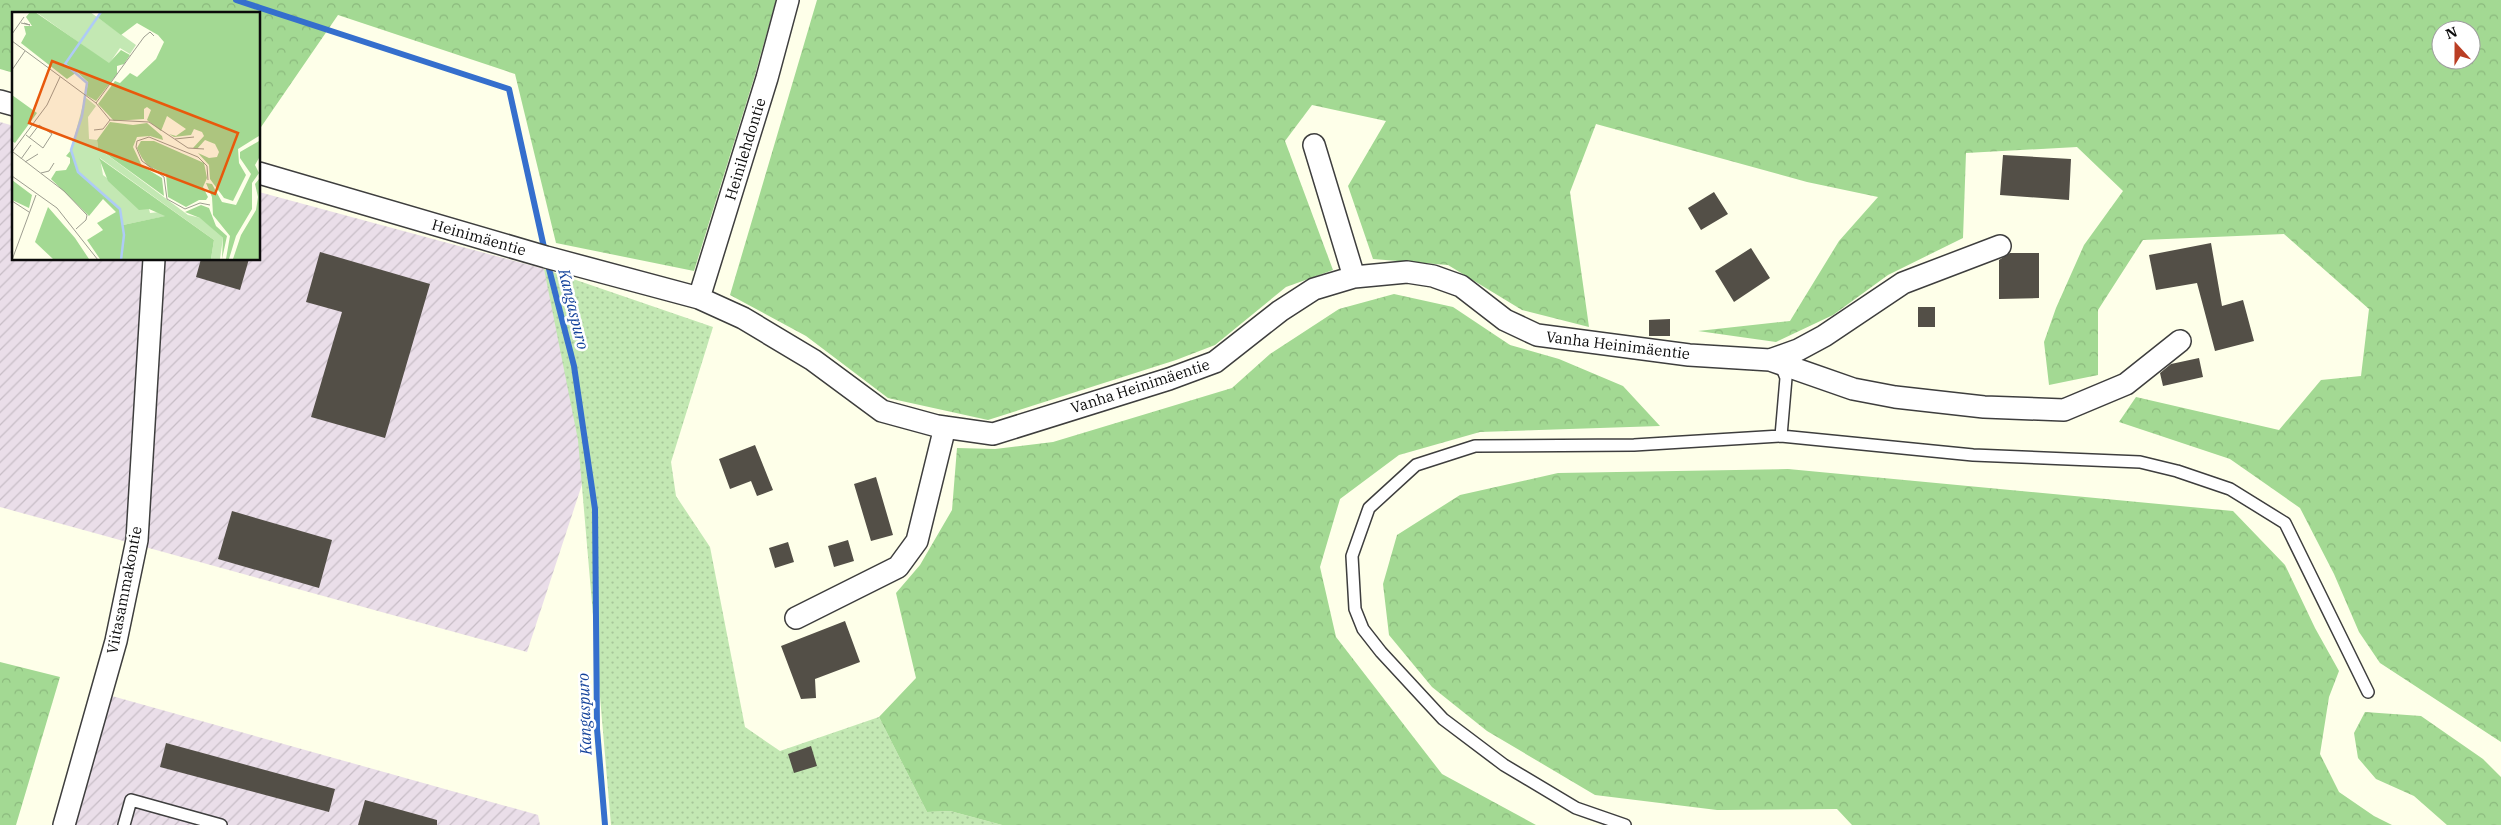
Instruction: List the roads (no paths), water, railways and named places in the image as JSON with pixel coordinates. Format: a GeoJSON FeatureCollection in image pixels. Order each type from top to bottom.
{"type":"FeatureCollection","features":[{"type":"Feature","properties":{"kind":"street","name":"Heinilehdontie"},"geometry":{"type":"LineString","coordinates":[[699,298],[767,78],[788,0]]}},
{"type":"Feature","properties":{"kind":"street"},"geometry":{"type":"LineString","coordinates":[[1314,145],[1354,277]]}},
{"type":"Feature","properties":{"kind":"street","name":"Heinimäentie"},"geometry":{"type":"LineString","coordinates":[[260,173],[699,298]]}},
{"type":"Feature","properties":{"kind":"street"},"geometry":{"type":"LineString","coordinates":[[1775,362],[1824,336],[1903,283],[2000,246]]}},
{"type":"Feature","properties":{"kind":"street","name":"Viitasammakontie"},"geometry":{"type":"LineString","coordinates":[[64,825],[116,641],[137,540],[154,260]]}},
{"type":"Feature","properties":{"kind":"street","name":"Vanha Heinimäentie"},"geometry":{"type":"LineString","coordinates":[[699,298],[744,318],[813,360],[882,411],[945,427],[994,434],[1169,379],[1215,362],[1280,310],[1314,288],[1354,277],[1407,272],[1433,276],[1461,286],[1505,320],[1538,334],[1689,354],[1775,362],[1816,378],[1853,389],[1984,407],[2064,410],[2126,384],[2180,341]]}},
{"type":"Feature","properties":{"kind":"street"},"geometry":{"type":"LineString","coordinates":[[796,618],[898,568],[917,542],[945,427]]}},
{"type":"Feature","properties":{"kind":"lane"},"geometry":{"type":"LineString","coordinates":[[1775,362],[1786,378],[1781,436]]}},
{"type":"Feature","properties":{"kind":"lane"},"geometry":{"type":"LineString","coordinates":[[1625,825],[1576,808],[1504,765],[1443,719],[1381,652],[1363,629],[1355,609],[1352,556],[1369,508],[1416,464],[1475,446],[1634,445],[1781,436],[1973,455],[2140,462],[2230,489],[2285,523],[2368,692]]}},
{"type":"Feature","properties":{"kind":"lane"},"geometry":{"type":"LineString","coordinates":[[124,825],[131,800],[221,825]]}},
{"type":"Feature","properties":{"kind":"waterway","name":"Kangaspuro"},"geometry":{"type":"LineString","coordinates":[[236,0],[509,89],[545,252]]}},
{"type":"Feature","properties":{"kind":"waterway","name":"Kangaspuro"},"geometry":{"type":"LineString","coordinates":[[547,261],[574,366],[595,509],[597,729],[605,825]]}}]}
